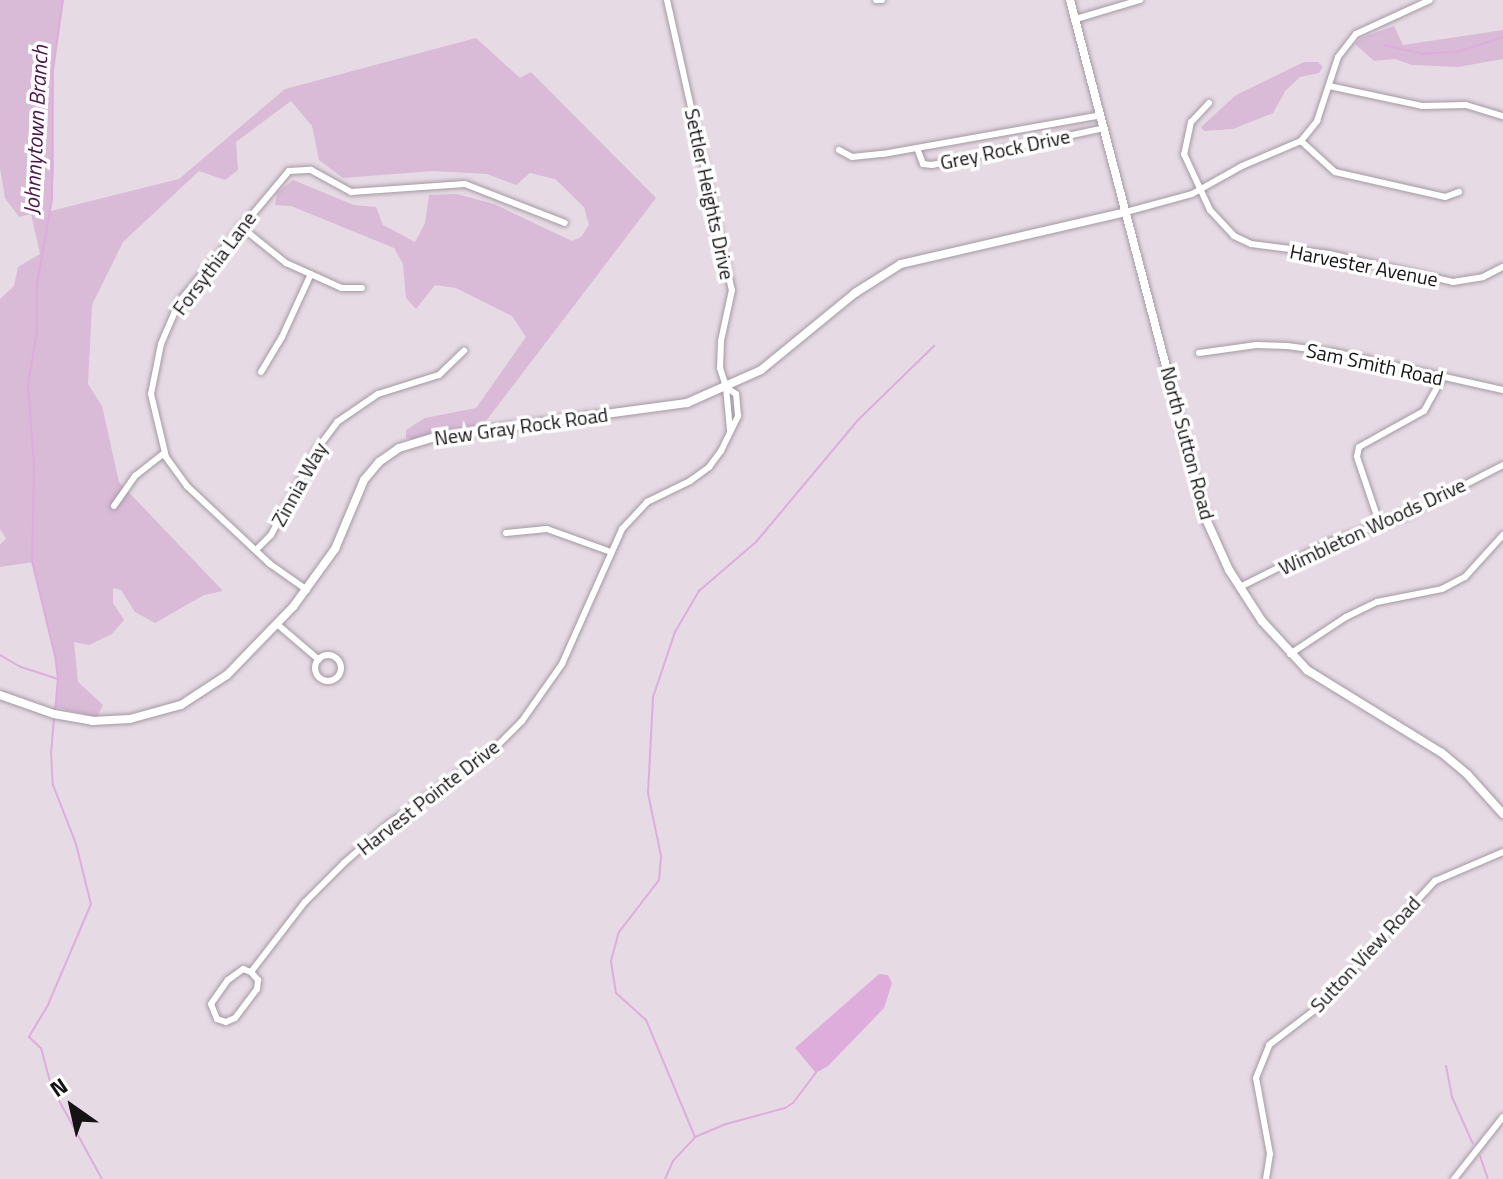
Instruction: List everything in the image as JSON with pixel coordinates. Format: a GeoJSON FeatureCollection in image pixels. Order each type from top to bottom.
{"type":"FeatureCollection","features":[{"type":"Feature","properties":{"kind":"street","name":"Settler Heights Drive"},"geometry":{"type":"LineString","coordinates":[[667,0],[732,290],[721,341],[720,368],[726,387]]}},
{"type":"Feature","properties":{"kind":"street"},"geometry":{"type":"LineString","coordinates":[[1073,10],[1140,0]]}},
{"type":"Feature","properties":{"kind":"street"},"geometry":{"type":"LineString","coordinates":[[1126,212],[1200,190],[1242,166],[1301,141],[1317,121],[1338,57],[1356,34],[1430,0]]}},
{"type":"Feature","properties":{"kind":"street","name":"North Sutton Road"},"geometry":{"type":"LineString","coordinates":[[1073,10],[1206,519],[1240,587],[1290,654],[1347,697],[1442,753],[1467,774],[1503,814]]}},
{"type":"Feature","properties":{"kind":"street"},"geometry":{"type":"LineString","coordinates":[[1329,86],[1422,106],[1466,105],[1503,116]]}},
{"type":"Feature","properties":{"kind":"street","name":"Harvester Avenue"},"geometry":{"type":"LineString","coordinates":[[1209,103],[1191,122],[1184,154],[1220,224],[1251,244],[1329,254],[1453,282],[1483,277],[1503,267]]}},
{"type":"Feature","properties":{"kind":"street","name":"Grey Rock Drive"},"geometry":{"type":"LineString","coordinates":[[839,150],[852,157],[1101,115]]}},
{"type":"Feature","properties":{"kind":"street","name":"Grey Rock Drive"},"geometry":{"type":"LineString","coordinates":[[917,148],[923,164],[932,165],[1104,128]]}},
{"type":"Feature","properties":{"kind":"street"},"geometry":{"type":"LineString","coordinates":[[1301,141],[1335,172],[1445,197],[1459,192]]}},
{"type":"Feature","properties":{"kind":"street","name":"Forsythia Lane"},"geometry":{"type":"LineString","coordinates":[[307,590],[256,550],[187,486],[164,453],[151,394],[161,344],[179,302],[289,171],[311,170],[351,192],[465,184],[565,223]]}},
{"type":"Feature","properties":{"kind":"street","name":"New Gray Rock Road"},"geometry":{"type":"LineString","coordinates":[[0,695],[61,715],[115,721],[181,705],[227,675],[307,590],[335,549],[364,480],[379,462],[399,448],[435,437],[687,403],[761,370],[855,293],[901,264],[1126,212]]}},
{"type":"Feature","properties":{"kind":"street"},"geometry":{"type":"LineString","coordinates":[[240,226],[274,256],[342,288],[362,288]]}},
{"type":"Feature","properties":{"kind":"street"},"geometry":{"type":"LineString","coordinates":[[261,372],[282,337],[311,274]]}},
{"type":"Feature","properties":{"kind":"street","name":"Sam Smith Road"},"geometry":{"type":"LineString","coordinates":[[1199,353],[1256,345],[1287,346],[1333,352],[1442,379],[1503,390]]}},
{"type":"Feature","properties":{"kind":"street","name":"Zinnia Way"},"geometry":{"type":"LineString","coordinates":[[256,550],[271,535],[317,449],[337,422],[378,394],[439,375],[464,351]]}},
{"type":"Feature","properties":{"kind":"street"},"geometry":{"type":"LineString","coordinates":[[1380,525],[1357,457],[1359,447],[1424,411],[1442,379]]}},
{"type":"Feature","properties":{"kind":"street"},"geometry":{"type":"LineString","coordinates":[[726,387],[730,430]]}},
{"type":"Feature","properties":{"kind":"street"},"geometry":{"type":"LineString","coordinates":[[726,387],[736,394],[738,416],[730,430]]}},
{"type":"Feature","properties":{"kind":"street","name":"Harvest Pointe Drive"},"geometry":{"type":"LineString","coordinates":[[251,972],[305,902],[344,863],[386,826],[495,748],[522,721],[562,664],[611,552],[630,518],[647,502],[690,481],[709,467],[730,430]]}},
{"type":"Feature","properties":{"kind":"street"},"geometry":{"type":"LineString","coordinates":[[114,506],[135,476],[164,453]]}},
{"type":"Feature","properties":{"kind":"street","name":"Wimbleton Woods Drive"},"geometry":{"type":"LineString","coordinates":[[1240,587],[1332,541],[1380,525],[1503,465]]}},
{"type":"Feature","properties":{"kind":"street"},"geometry":{"type":"LineString","coordinates":[[506,533],[547,529],[611,552]]}},
{"type":"Feature","properties":{"kind":"street"},"geometry":{"type":"LineString","coordinates":[[1290,654],[1346,617],[1377,602],[1442,589],[1465,577],[1503,535]]}},
{"type":"Feature","properties":{"kind":"street"},"geometry":{"type":"LineString","coordinates":[[277,624],[319,660]]}},
{"type":"Feature","properties":{"kind":"street"},"geometry":{"type":"LineString","coordinates":[[329,655],[336,658],[341,669],[338,676],[326,680],[319,676],[316,669],[319,660],[329,655]]}},
{"type":"Feature","properties":{"kind":"street","name":"Sutton View Road"},"geometry":{"type":"LineString","coordinates":[[1266,1179],[1270,1154],[1256,1078],[1269,1045],[1326,999],[1435,881],[1503,852]]}},
{"type":"Feature","properties":{"kind":"street","name":"Harvest Pointe Drive"},"geometry":{"type":"LineString","coordinates":[[243,969],[251,972],[258,980],[257,989],[235,1018],[226,1022],[217,1019],[211,1009],[213,999],[235,972],[243,969]]}},
{"type":"Feature","properties":{"kind":"street"},"geometry":{"type":"LineString","coordinates":[[1454,1179],[1503,1117]]}},
{"type":"Feature","properties":{"kind":"shaded area"},"geometry":{"type":"Polygon","coordinates":[[[0,0],[63,0],[53,70],[51,211],[179,179],[285,89],[476,38],[520,78],[531,72],[656,198],[483,425],[412,440],[406,438],[406,430],[425,418],[476,408],[526,337],[512,316],[456,288],[435,285],[416,309],[406,298],[403,264],[394,248],[291,206],[275,205],[277,193],[293,180],[354,205],[376,207],[383,225],[415,242],[425,223],[429,195],[457,194],[494,204],[572,241],[581,237],[589,225],[584,207],[555,179],[530,173],[516,185],[487,174],[433,171],[343,178],[319,160],[312,126],[291,101],[236,142],[238,170],[225,180],[199,171],[123,242],[92,305],[88,384],[102,406],[119,482],[223,591],[204,595],[155,623],[135,612],[121,590],[113,588],[113,603],[124,620],[112,634],[89,645],[74,642],[78,682],[103,705],[97,717],[55,707],[58,679],[55,656],[33,562],[0,567],[0,545],[6,538],[0,529],[0,299],[14,286],[18,267],[40,254],[31,214],[19,217],[5,198],[0,168],[0,0]]]}},
{"type":"Feature","properties":{"kind":"shaded area"},"geometry":{"type":"Polygon","coordinates":[[[1394,26],[1403,45],[1503,30],[1503,59],[1458,67],[1412,65],[1395,59],[1374,61],[1355,44],[1361,38],[1394,26]]]}},
{"type":"Feature","properties":{"kind":"shaded area"},"geometry":{"type":"Polygon","coordinates":[[[1304,62],[1318,62],[1323,67],[1319,73],[1300,77],[1286,90],[1273,113],[1233,129],[1204,131],[1201,127],[1236,95],[1304,62]]]}},
{"type":"Feature","properties":{"kind":"shaded area"},"geometry":{"type":"Polygon","coordinates":[[[879,974],[888,975],[892,983],[884,1008],[828,1066],[816,1073],[795,1048],[879,974]]]}},
{"type":"Feature","properties":{"kind":"waterway","name":"Johnnytown Branch"},"geometry":{"type":"LineString","coordinates":[[55,712],[58,679],[55,656],[32,561],[34,465],[28,385],[37,331],[37,284],[52,199],[53,70],[63,0]]}},
{"type":"Feature","properties":{"kind":"waterway"},"geometry":{"type":"LineString","coordinates":[[1384,45],[1422,54],[1461,51],[1503,37]]}},
{"type":"Feature","properties":{"kind":"waterway"},"geometry":{"type":"LineString","coordinates":[[695,1137],[646,1020],[616,993],[611,961],[619,932],[659,880],[661,856],[648,793],[653,697],[675,632],[699,591],[756,542],[859,419],[934,346]]}},
{"type":"Feature","properties":{"kind":"waterway"},"geometry":{"type":"LineString","coordinates":[[0,655],[21,667],[57,679]]}},
{"type":"Feature","properties":{"kind":"waterway","name":"Johnnytown Branch"},"geometry":{"type":"LineString","coordinates":[[54,719],[51,752],[53,785],[76,844],[91,904],[48,1005],[29,1037],[41,1048],[51,1086],[102,1179]]}},
{"type":"Feature","properties":{"kind":"waterway"},"geometry":{"type":"LineString","coordinates":[[1446,1066],[1452,1097],[1473,1144]]}},
{"type":"Feature","properties":{"kind":"waterway"},"geometry":{"type":"LineString","coordinates":[[665,1179],[673,1161],[695,1137],[726,1124],[785,1108],[793,1103],[816,1073]]}},
{"type":"Feature","properties":{"kind":"waterway"},"geometry":{"type":"LineString","coordinates":[[1480,1156],[1488,1179]]}}]}
